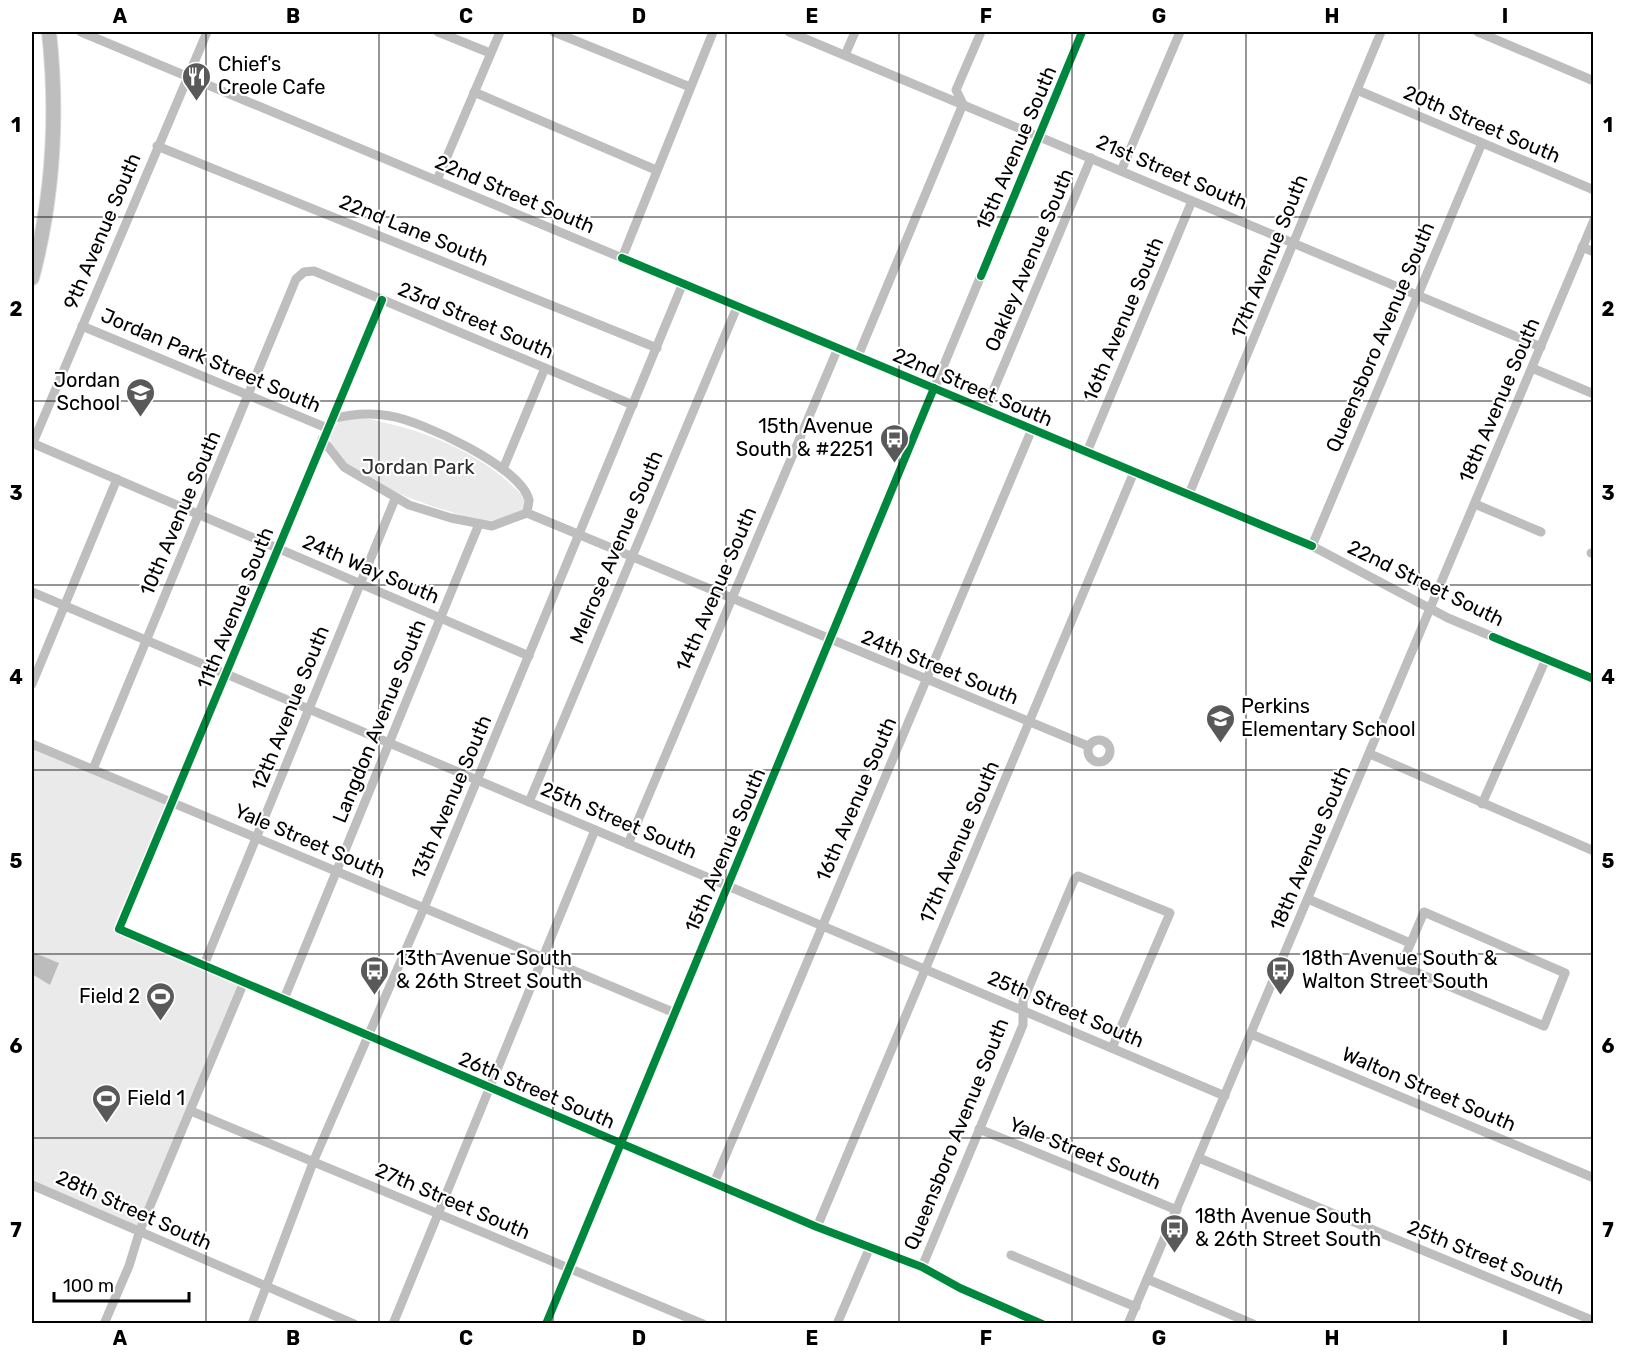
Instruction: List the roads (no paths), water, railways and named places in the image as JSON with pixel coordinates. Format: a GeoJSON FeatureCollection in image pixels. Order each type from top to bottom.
{"type":"FeatureCollection","features":[{"type":"Feature","properties":{"kind":"highway"},"geometry":{"type":"LineString","coordinates":[[32,278],[51,180],[53,70],[49,32]]}},
{"type":"Feature","properties":{"kind":"street","name":"22nd Street South"},"geometry":{"type":"LineString","coordinates":[[81,32],[1312,546],[1431,608],[1593,679]]}},
{"type":"Feature","properties":{"kind":"street","name":"9th Avenue South"},"geometry":{"type":"LineString","coordinates":[[32,444],[186,76],[207,32]]}},
{"type":"Feature","properties":{"kind":"street"},"geometry":{"type":"LineString","coordinates":[[438,32],[490,53]]}},
{"type":"Feature","properties":{"kind":"street"},"geometry":{"type":"LineString","coordinates":[[437,180],[500,32]]}},
{"type":"Feature","properties":{"kind":"street"},"geometry":{"type":"LineString","coordinates":[[554,32],[690,87]]}},
{"type":"Feature","properties":{"kind":"street"},"geometry":{"type":"LineString","coordinates":[[622,258],[713,32]]}},
{"type":"Feature","properties":{"kind":"street","name":"21st Street South"},"geometry":{"type":"LineString","coordinates":[[789,32],[1541,346]]}},
{"type":"Feature","properties":{"kind":"street"},"geometry":{"type":"LineString","coordinates":[[845,55],[855,32]]}},
{"type":"Feature","properties":{"kind":"street"},"geometry":{"type":"LineString","coordinates":[[858,356],[963,104],[956,90],[981,32]]}},
{"type":"Feature","properties":{"kind":"street","name":"15th Avenue South"},"geometry":{"type":"LineString","coordinates":[[546,1323],[1082,32]]}},
{"type":"Feature","properties":{"kind":"street"},"geometry":{"type":"LineString","coordinates":[[1121,171],[1180,32]]}},
{"type":"Feature","properties":{"kind":"street","name":"17th Avenue South"},"geometry":{"type":"LineString","coordinates":[[1189,494],[1381,32]]}},
{"type":"Feature","properties":{"kind":"street"},"geometry":{"type":"LineString","coordinates":[[1478,32],[1593,81]]}},
{"type":"Feature","properties":{"kind":"street","name":"20th Street South"},"geometry":{"type":"LineString","coordinates":[[1357,90],[1593,190]]}},
{"type":"Feature","properties":{"kind":"street"},"geometry":{"type":"LineString","coordinates":[[474,92],[656,170]]}},
{"type":"Feature","properties":{"kind":"street","name":"Queensboro Avenue South"},"geometry":{"type":"LineString","coordinates":[[1312,546],[1482,143]]}},
{"type":"Feature","properties":{"kind":"street","name":"22nd Lane South"},"geometry":{"type":"LineString","coordinates":[[157,146],[657,348]]}},
{"type":"Feature","properties":{"kind":"street","name":"Oakley Avenue South"},"geometry":{"type":"LineString","coordinates":[[986,410],[1091,158]]}},
{"type":"Feature","properties":{"kind":"street","name":"16th Avenue South"},"geometry":{"type":"LineString","coordinates":[[1087,452],[1192,201]]}},
{"type":"Feature","properties":{"kind":"street","name":"18th Avenue South"},"geometry":{"type":"LineString","coordinates":[[1128,1323],[1593,220]]}},
{"type":"Feature","properties":{"kind":"street"},"geometry":{"type":"LineString","coordinates":[[1582,247],[1593,252]]}},
{"type":"Feature","properties":{"kind":"street","name":"23rd Street South"},"geometry":{"type":"LineString","coordinates":[[304,272],[314,271],[633,405]]}},
{"type":"Feature","properties":{"kind":"street","name":"10th Avenue South"},"geometry":{"type":"LineString","coordinates":[[93,770],[297,279],[304,272]]}},
{"type":"Feature","properties":{"kind":"street","name":"13th Avenue South"},"geometry":{"type":"LineString","coordinates":[[252,1323],[314,1160],[367,1034],[424,908],[682,283]]}},
{"type":"Feature","properties":{"kind":"street","name":"11th Avenue South"},"geometry":{"type":"LineString","coordinates":[[119,929],[382,300]]}},
{"type":"Feature","properties":{"kind":"street","name":"Melrose Avenue South"},"geometry":{"type":"LineString","coordinates":[[529,802],[737,307]]}},
{"type":"Feature","properties":{"kind":"street","name":"Jordan Park Street South"},"geometry":{"type":"LineString","coordinates":[[81,326],[240,390],[248,397],[329,423],[362,414],[404,419],[468,446],[503,469],[529,500],[527,513],[504,523],[479,524],[451,518],[395,498],[344,467],[322,439]]}},
{"type":"Feature","properties":{"kind":"street","name":"14th Avenue South"},"geometry":{"type":"LineString","coordinates":[[628,844],[838,348]]}},
{"type":"Feature","properties":{"kind":"street"},"geometry":{"type":"LineString","coordinates":[[503,469],[545,368]]}},
{"type":"Feature","properties":{"kind":"street"},"geometry":{"type":"LineString","coordinates":[[1532,368],[1593,394]]}},
{"type":"Feature","properties":{"kind":"street","name":"16th Avenue South"},"geometry":{"type":"LineString","coordinates":[[714,1183],[1032,429]]}},
{"type":"Feature","properties":{"kind":"street"},"geometry":{"type":"LineString","coordinates":[[32,444],[199,515]]}},
{"type":"Feature","properties":{"kind":"street","name":"17th Avenue South"},"geometry":{"type":"LineString","coordinates":[[818,1227],[1134,472]]}},
{"type":"Feature","properties":{"kind":"street"},"geometry":{"type":"LineString","coordinates":[[32,684],[117,479]]}},
{"type":"Feature","properties":{"kind":"street","name":"12th Avenue South"},"geometry":{"type":"LineString","coordinates":[[204,965],[395,498]]}},
{"type":"Feature","properties":{"kind":"street"},"geometry":{"type":"LineString","coordinates":[[1475,504],[1541,532]]}},
{"type":"Feature","properties":{"kind":"street"},"geometry":{"type":"LineString","coordinates":[[527,513],[579,535]]}},
{"type":"Feature","properties":{"kind":"street","name":"24th Way South"},"geometry":{"type":"LineString","coordinates":[[199,515],[529,656]]}},
{"type":"Feature","properties":{"kind":"street","name":"Langdon Avenue South"},"geometry":{"type":"LineString","coordinates":[[284,999],[479,524]]}},
{"type":"Feature","properties":{"kind":"street","name":"24th Street South"},"geometry":{"type":"LineString","coordinates":[[579,535],[1089,746]]}},
{"type":"Feature","properties":{"kind":"street","name":"25th Street South"},"geometry":{"type":"LineString","coordinates":[[32,592],[1225,1096]]}},
{"type":"Feature","properties":{"kind":"street"},"geometry":{"type":"LineString","coordinates":[[1482,804],[1546,659]]}},
{"type":"Feature","properties":{"kind":"street","name":"Yale Street South"},"geometry":{"type":"LineString","coordinates":[[32,744],[675,1013]]}},
{"type":"Feature","properties":{"kind":"street"},"geometry":{"type":"LineString","coordinates":[[1370,753],[1593,851]]}},
{"type":"Feature","properties":{"kind":"street"},"geometry":{"type":"LineString","coordinates":[[393,1323],[595,830]]}},
{"type":"Feature","properties":{"kind":"street","name":"Queensboro Avenue South"},"geometry":{"type":"LineString","coordinates":[[922,1267],[1023,1024],[1023,1001],[1074,880],[1083,876],[1170,913],[1112,1048]]}},
{"type":"Feature","properties":{"kind":"street"},"geometry":{"type":"LineString","coordinates":[[1308,899],[1410,943]]}},
{"type":"Feature","properties":{"kind":"street"},"geometry":{"type":"LineString","coordinates":[[1424,912],[1565,973],[1544,1026],[1401,966],[1410,943],[1424,912]]}},
{"type":"Feature","properties":{"kind":"street","name":"26th Street South"},"geometry":{"type":"LineString","coordinates":[[119,929],[818,1227],[922,1267],[960,1288],[1042,1323]]}},
{"type":"Feature","properties":{"kind":"street"},"geometry":{"type":"LineString","coordinates":[[104,1323],[129,1266],[140,1230],[244,982]]}},
{"type":"Feature","properties":{"kind":"street","name":"Walton Street South"},"geometry":{"type":"LineString","coordinates":[[1251,1034],[1593,1178]]}},
{"type":"Feature","properties":{"kind":"street","name":"27th Street South"},"geometry":{"type":"LineString","coordinates":[[191,1111],[703,1323]]}},
{"type":"Feature","properties":{"kind":"street","name":"Yale Street South"},"geometry":{"type":"LineString","coordinates":[[979,1129],[1177,1210]]}},
{"type":"Feature","properties":{"kind":"street","name":"25th Street South"},"geometry":{"type":"LineString","coordinates":[[1199,1158],[1593,1321]]}},
{"type":"Feature","properties":{"kind":"street","name":"28th Street South"},"geometry":{"type":"LineString","coordinates":[[32,1185],[354,1323]]}},
{"type":"Feature","properties":{"kind":"street"},"geometry":{"type":"LineString","coordinates":[[837,1323],[870,1247]]}},
{"type":"Feature","properties":{"kind":"street"},"geometry":{"type":"LineString","coordinates":[[1011,1255],[1136,1307]]}},
{"type":"Feature","properties":{"kind":"street"},"geometry":{"type":"LineString","coordinates":[[1147,1280],[1252,1323]]}},
{"type":"Feature","properties":{"kind":"place","name":"Chief's Creole Cafe"},"geometry":{"type":"Point","coordinates":[197,102]}},
{"type":"Feature","properties":{"kind":"place","name":"Jordan School"},"geometry":{"type":"Point","coordinates":[141,418]}},
{"type":"Feature","properties":{"kind":"place","name":"15th Avenue South & #2251"},"geometry":{"type":"Point","coordinates":[894,464]}},
{"type":"Feature","properties":{"kind":"place","name":"Perkins Elementary School"},"geometry":{"type":"Point","coordinates":[1220,744]}},
{"type":"Feature","properties":{"kind":"place","name":"13th Avenue South & 26th Street South"},"geometry":{"type":"Point","coordinates":[375,996]}},
{"type":"Feature","properties":{"kind":"place","name":"18th Avenue South & Walton Street South"},"geometry":{"type":"Point","coordinates":[1281,996]}},
{"type":"Feature","properties":{"kind":"place","name":"Field 2"},"geometry":{"type":"Point","coordinates":[161,1022]}},
{"type":"Feature","properties":{"kind":"place","name":"Field 1"},"geometry":{"type":"Point","coordinates":[106,1124]}},
{"type":"Feature","properties":{"kind":"place","name":"18th Avenue South & 26th Street South"},"geometry":{"type":"Point","coordinates":[1174,1254]}},
{"type":"Feature","properties":{"kind":"park label","name":"Jordan Park"},"geometry":{"type":"Point","coordinates":[418,467]}}]}
